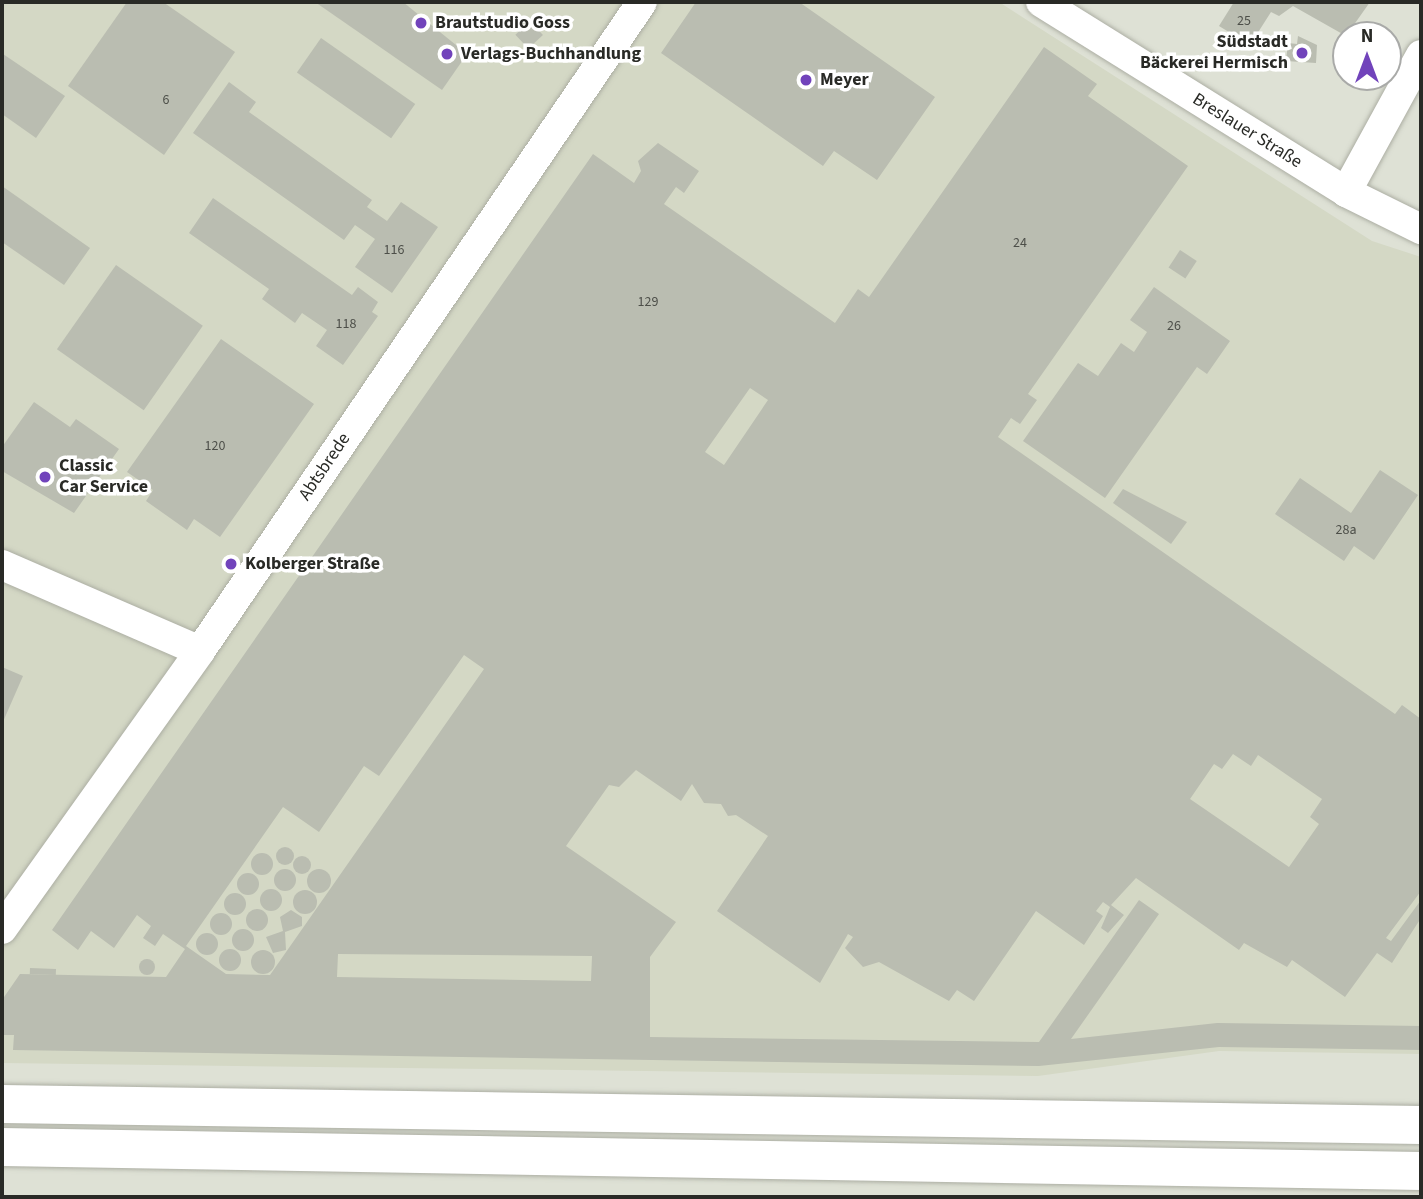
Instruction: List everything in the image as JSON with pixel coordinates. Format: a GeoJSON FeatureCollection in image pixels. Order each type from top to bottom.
{"type":"FeatureCollection","features":[{"type":"Feature","properties":{"kind":"highway"},"geometry":{"type":"LineString","coordinates":[[2,1104],[1421,1125]]}},
{"type":"Feature","properties":{"kind":"highway"},"geometry":{"type":"LineString","coordinates":[[2,1147],[1421,1171]]}},
{"type":"Feature","properties":{"kind":"street","name":"Abtsbrede"},"geometry":{"type":"LineString","coordinates":[[2,929],[200,651],[642,2]]}},
{"type":"Feature","properties":{"kind":"street","name":"Breslauer Straße"},"geometry":{"type":"LineString","coordinates":[[1041,2],[1346,192],[1421,229]]}},
{"type":"Feature","properties":{"kind":"street"},"geometry":{"type":"LineString","coordinates":[[1346,192],[1421,55]]}},
{"type":"Feature","properties":{"kind":"street"},"geometry":{"type":"LineString","coordinates":[[2,565],[200,651]]}},
{"type":"Feature","properties":{"kind":"shaded area"},"geometry":{"type":"Polygon","coordinates":[[[2,2],[999,2],[1372,241],[1421,257],[1421,1054],[1219,1051],[1038,1076],[2,1063],[2,2]]]}},
{"type":"Feature","properties":{"kind":"building"},"geometry":{"type":"Polygon","coordinates":[[[127,2],[163,2],[235,52],[164,155],[68,86],[127,2]]]}},
{"type":"Feature","properties":{"kind":"building"},"geometry":{"type":"Polygon","coordinates":[[[315,2],[403,2],[467,54],[442,90],[315,2]]]}},
{"type":"Feature","properties":{"kind":"building","name":"Meyer"},"geometry":{"type":"Polygon","coordinates":[[[696,2],[799,2],[935,97],[877,180],[834,151],[823,166],[661,53],[696,2]]]}},
{"type":"Feature","properties":{"kind":"building"},"geometry":{"type":"Polygon","coordinates":[[[1234,2],[1370,2],[1357,21],[1332,21],[1332,28],[1293,6],[1279,16],[1271,12],[1250,45],[1219,26],[1234,2]]]}},
{"type":"Feature","properties":{"kind":"building"},"geometry":{"type":"Polygon","coordinates":[[[530,21],[543,35],[528,49],[515,35],[530,21]]]}},
{"type":"Feature","properties":{"kind":"building","name":"Südstadt Bäckerei Hermisch"},"geometry":{"type":"Polygon","coordinates":[[[1298,36],[1317,45],[1316,63],[1286,61],[1288,43],[1297,44],[1298,36]]]}},
{"type":"Feature","properties":{"kind":"building"},"geometry":{"type":"Polygon","coordinates":[[[321,38],[415,104],[391,138],[297,72],[321,38]]]}},
{"type":"Feature","properties":{"kind":"building"},"geometry":{"type":"Polygon","coordinates":[[[1044,47],[1097,84],[1088,96],[1188,166],[1028,394],[1037,400],[1020,424],[1011,418],[998,437],[1395,714],[1402,705],[1421,719],[1421,891],[1386,938],[1391,941],[1421,900],[1421,918],[1392,963],[1377,953],[1345,997],[1292,960],[1287,967],[1244,943],[1239,950],[1136,878],[1111,905],[1124,915],[1108,933],[1101,928],[1110,907],[1103,902],[1096,911],[1103,916],[1084,945],[1036,911],[974,1001],[957,990],[949,1001],[879,962],[863,967],[845,948],[853,937],[848,934],[820,983],[717,911],[783,814],[768,836],[736,815],[728,816],[721,804],[704,803],[692,784],[681,801],[636,770],[619,787],[609,785],[566,846],[676,922],[650,957],[650,1037],[1039,1042],[1139,900],[1159,914],[1071,1039],[1217,1023],[1421,1026],[1421,1050],[1219,1047],[1039,1066],[13,1050],[14,1035],[2,1035],[2,1000],[20,974],[166,977],[185,949],[163,934],[155,946],[143,938],[151,926],[137,915],[114,948],[91,931],[78,950],[52,930],[593,154],[634,183],[641,171],[638,161],[658,143],[699,171],[684,193],[676,187],[664,204],[835,323],[858,289],[869,297],[1044,47]],[[750,388],[705,452],[724,465],[768,400],[750,388]],[[464,655],[379,776],[364,766],[319,832],[283,807],[186,946],[226,974],[270,975],[484,669],[464,655]],[[1233,754],[1222,769],[1214,764],[1190,799],[1289,867],[1319,824],[1310,817],[1322,799],[1258,755],[1251,766],[1233,754]],[[338,954],[337,977],[591,981],[592,956],[338,954]]]}},
{"type":"Feature","properties":{"kind":"building"},"geometry":{"type":"Polygon","coordinates":[[[3,54],[65,96],[36,138],[2,114],[3,54]]]}},
{"type":"Feature","properties":{"kind":"building"},"geometry":{"type":"Polygon","coordinates":[[[229,82],[256,102],[249,112],[372,200],[367,207],[387,221],[401,202],[438,227],[392,293],[355,267],[375,239],[355,225],[344,240],[193,133],[229,82]]]}},
{"type":"Feature","properties":{"kind":"building"},"geometry":{"type":"Polygon","coordinates":[[[2,186],[90,248],[64,285],[2,242],[2,186]]]}},
{"type":"Feature","properties":{"kind":"building"},"geometry":{"type":"Polygon","coordinates":[[[213,198],[352,295],[358,287],[378,302],[372,312],[378,316],[343,365],[316,346],[327,330],[302,313],[295,323],[262,299],[269,289],[189,233],[213,198]]]}},
{"type":"Feature","properties":{"kind":"building"},"geometry":{"type":"Polygon","coordinates":[[[1180,250],[1197,261],[1185,279],[1169,268],[1180,250]]]}},
{"type":"Feature","properties":{"kind":"building"},"geometry":{"type":"Polygon","coordinates":[[[116,265],[203,326],[144,410],[57,349],[116,265]]]}},
{"type":"Feature","properties":{"kind":"building"},"geometry":{"type":"Polygon","coordinates":[[[1154,287],[1230,341],[1207,374],[1197,367],[1105,498],[1023,441],[1078,363],[1098,376],[1121,343],[1134,352],[1147,332],[1130,320],[1154,287]]]}},
{"type":"Feature","properties":{"kind":"building"},"geometry":{"type":"Polygon","coordinates":[[[221,339],[314,404],[220,537],[194,519],[187,530],[146,501],[153,490],[127,472],[221,339]]]}},
{"type":"Feature","properties":{"kind":"building"},"geometry":{"type":"Polygon","coordinates":[[[34,402],[70,427],[76,419],[119,449],[74,513],[2,471],[2,447],[34,402]]]}},
{"type":"Feature","properties":{"kind":"building"},"geometry":{"type":"Polygon","coordinates":[[[1380,470],[1418,495],[1374,560],[1354,546],[1344,561],[1275,514],[1300,478],[1351,513],[1380,470]]]}},
{"type":"Feature","properties":{"kind":"building"},"geometry":{"type":"Polygon","coordinates":[[[1123,489],[1187,522],[1171,544],[1113,503],[1123,489]]]}},
{"type":"Feature","properties":{"kind":"building"},"geometry":{"type":"Polygon","coordinates":[[[2,667],[23,676],[2,724],[2,667]]]}},
{"type":"Feature","properties":{"kind":"building"},"geometry":{"type":"Polygon","coordinates":[[[281,847],[289,847],[294,856],[292,863],[281,865],[276,860],[276,852],[281,847]]]}},
{"type":"Feature","properties":{"kind":"building"},"geometry":{"type":"Polygon","coordinates":[[[258,853],[266,853],[273,860],[273,868],[266,875],[258,875],[251,868],[251,860],[258,853]]]}},
{"type":"Feature","properties":{"kind":"building"},"geometry":{"type":"Polygon","coordinates":[[[302,856],[308,859],[311,865],[308,871],[302,874],[296,871],[293,865],[296,859],[302,856]]]}},
{"type":"Feature","properties":{"kind":"building"},"geometry":{"type":"Polygon","coordinates":[[[285,869],[293,872],[296,880],[293,888],[285,891],[277,888],[274,880],[277,872],[285,869]]]}},
{"type":"Feature","properties":{"kind":"building"},"geometry":{"type":"Polygon","coordinates":[[[319,869],[330,876],[331,881],[324,892],[319,893],[308,886],[307,881],[314,870],[319,869]]]}},
{"type":"Feature","properties":{"kind":"building"},"geometry":{"type":"Polygon","coordinates":[[[244,873],[252,873],[259,880],[259,888],[252,895],[244,895],[237,888],[237,880],[244,873]]]}},
{"type":"Feature","properties":{"kind":"building"},"geometry":{"type":"Polygon","coordinates":[[[271,889],[279,892],[282,900],[279,908],[271,911],[263,908],[260,900],[263,892],[271,889]]]}},
{"type":"Feature","properties":{"kind":"building"},"geometry":{"type":"Polygon","coordinates":[[[305,890],[313,894],[317,902],[313,910],[305,914],[297,910],[293,902],[297,894],[305,890]]]}},
{"type":"Feature","properties":{"kind":"building"},"geometry":{"type":"Polygon","coordinates":[[[231,893],[239,893],[246,900],[246,908],[239,915],[231,915],[224,908],[224,900],[231,893]]]}},
{"type":"Feature","properties":{"kind":"building"},"geometry":{"type":"Polygon","coordinates":[[[253,909],[261,909],[268,916],[268,924],[261,931],[253,931],[246,924],[246,916],[253,909]]]}},
{"type":"Feature","properties":{"kind":"building"},"geometry":{"type":"Polygon","coordinates":[[[291,910],[302,917],[302,926],[285,932],[286,950],[273,953],[266,937],[283,931],[280,917],[291,910]]]}},
{"type":"Feature","properties":{"kind":"building"},"geometry":{"type":"Polygon","coordinates":[[[221,913],[229,916],[232,924],[229,932],[221,935],[213,932],[210,924],[213,916],[221,913]]]}},
{"type":"Feature","properties":{"kind":"building"},"geometry":{"type":"Polygon","coordinates":[[[239,929],[247,929],[254,936],[254,944],[247,951],[239,951],[232,944],[232,936],[239,929]]]}},
{"type":"Feature","properties":{"kind":"building"},"geometry":{"type":"Polygon","coordinates":[[[207,933],[215,936],[218,944],[215,952],[207,955],[199,952],[196,944],[199,936],[207,933]]]}},
{"type":"Feature","properties":{"kind":"building"},"geometry":{"type":"Polygon","coordinates":[[[226,949],[234,949],[241,956],[241,964],[234,971],[226,971],[219,964],[219,956],[226,949]]]}},
{"type":"Feature","properties":{"kind":"building"},"geometry":{"type":"Polygon","coordinates":[[[263,950],[274,957],[275,962],[268,973],[263,974],[252,967],[251,962],[258,951],[263,950]]]}},
{"type":"Feature","properties":{"kind":"building"},"geometry":{"type":"Polygon","coordinates":[[[147,959],[153,961],[153,973],[147,975],[141,973],[139,967],[141,961],[147,959]]]}},
{"type":"Feature","properties":{"kind":"building"},"geometry":{"type":"Polygon","coordinates":[[[30,968],[56,969],[56,975],[30,974],[30,968]]]}},
{"type":"Feature","properties":{"kind":"place","name":"Brautstudio Goss"},"geometry":{"type":"Point","coordinates":[421,23]}},
{"type":"Feature","properties":{"kind":"place","name":"Südstadt Bäckerei Hermisch"},"geometry":{"type":"Point","coordinates":[1302,53]}},
{"type":"Feature","properties":{"kind":"place","name":"Verlags-Buchhandlung"},"geometry":{"type":"Point","coordinates":[447,54]}},
{"type":"Feature","properties":{"kind":"place","name":"Meyer"},"geometry":{"type":"Point","coordinates":[806,80]}},
{"type":"Feature","properties":{"kind":"place","name":"Classic Car Service"},"geometry":{"type":"Point","coordinates":[45,477]}},
{"type":"Feature","properties":{"kind":"place","name":"Kolberger Straße"},"geometry":{"type":"Point","coordinates":[231,564]}}]}
